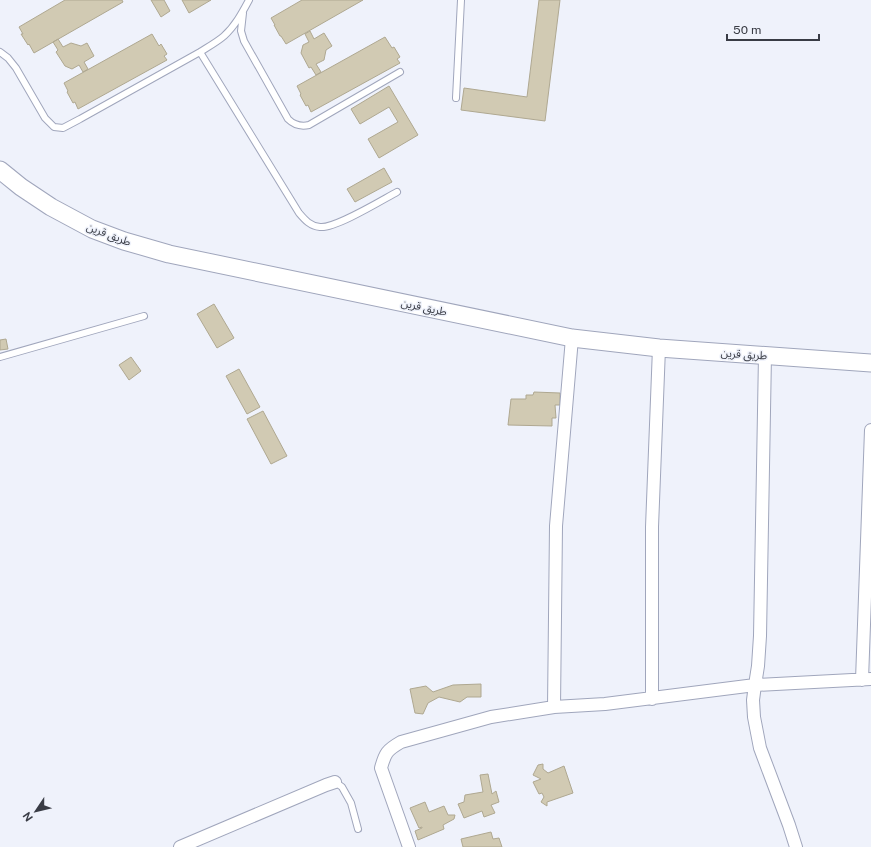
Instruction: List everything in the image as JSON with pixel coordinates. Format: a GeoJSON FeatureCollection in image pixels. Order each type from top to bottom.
{"type":"FeatureCollection","features":[{"type":"Feature","properties":{"kind":"street","name":"طريق قرين"},"geometry":{"type":"LineString","coordinates":[[0,170],[21,187],[51,207],[92,229],[124,241],[169,254],[572,338],[659,348],[871,364]]}},
{"type":"Feature","properties":{"kind":"street"},"geometry":{"type":"LineString","coordinates":[[554,707],[556,526],[572,338]]}},
{"type":"Feature","properties":{"kind":"street"},"geometry":{"type":"LineString","coordinates":[[652,699],[652,527],[659,348]]}},
{"type":"Feature","properties":{"kind":"street"},"geometry":{"type":"LineString","coordinates":[[765,355],[760,636],[758,666],[753,700],[754,717],[760,748],[796,847]]}},
{"type":"Feature","properties":{"kind":"street"},"geometry":{"type":"LineString","coordinates":[[409,847],[381,768],[385,755],[392,747],[401,742],[491,718],[554,707],[652,699],[755,685],[866,679],[871,430]]}},
{"type":"Feature","properties":{"kind":"street"},"geometry":{"type":"LineString","coordinates":[[180,847],[335,782]]}},
{"type":"Feature","properties":{"kind":"lane"},"geometry":{"type":"LineString","coordinates":[[0,52],[8,58],[16,68],[45,118],[54,127],[64,128],[200,52],[224,36],[243,12],[249,0]]}},
{"type":"Feature","properties":{"kind":"lane"},"geometry":{"type":"LineString","coordinates":[[456,98],[461,0]]}},
{"type":"Feature","properties":{"kind":"lane"},"geometry":{"type":"LineString","coordinates":[[243,12],[241,31],[246,46],[288,119],[298,126],[309,125],[400,72]]}},
{"type":"Feature","properties":{"kind":"lane"},"geometry":{"type":"LineString","coordinates":[[200,52],[299,214],[306,222],[319,227],[327,227],[343,221],[397,192]]}},
{"type":"Feature","properties":{"kind":"lane"},"geometry":{"type":"LineString","coordinates":[[0,357],[144,316]]}},
{"type":"Feature","properties":{"kind":"lane"},"geometry":{"type":"LineString","coordinates":[[335,782],[342,787],[351,803],[358,829]]}},
{"type":"Feature","properties":{"kind":"building"},"geometry":{"type":"Polygon","coordinates":[[[65,0],[122,0],[123,2],[34,53],[21,34],[23,34],[19,27],[65,0]]]}},
{"type":"Feature","properties":{"kind":"building"},"geometry":{"type":"Polygon","coordinates":[[[151,0],[164,0],[170,11],[161,17],[151,0]]]}},
{"type":"Feature","properties":{"kind":"building"},"geometry":{"type":"Polygon","coordinates":[[[182,0],[211,0],[189,13],[182,0]]]}},
{"type":"Feature","properties":{"kind":"building"},"geometry":{"type":"Polygon","coordinates":[[[302,0],[363,0],[286,44],[271,18],[302,0]]]}},
{"type":"Feature","properties":{"kind":"building"},"geometry":{"type":"Polygon","coordinates":[[[539,0],[560,0],[545,121],[461,110],[464,88],[527,97],[539,0]]]}},
{"type":"Feature","properties":{"kind":"building"},"geometry":{"type":"Polygon","coordinates":[[[310,31],[314,39],[324,33],[332,46],[326,50],[324,60],[316,64],[321,72],[316,75],[311,67],[309,68],[301,53],[303,45],[309,42],[305,34],[310,31]]]}},
{"type":"Feature","properties":{"kind":"building"},"geometry":{"type":"Polygon","coordinates":[[[152,34],[159,46],[161,44],[167,54],[164,56],[167,60],[78,109],[75,102],[73,103],[67,92],[68,91],[64,83],[152,34]]]}},
{"type":"Feature","properties":{"kind":"building"},"geometry":{"type":"Polygon","coordinates":[[[385,37],[400,57],[397,59],[400,63],[311,112],[308,105],[306,106],[300,95],[301,94],[297,86],[385,37]]]}},
{"type":"Feature","properties":{"kind":"building"},"geometry":{"type":"Polygon","coordinates":[[[58,39],[63,47],[71,43],[81,46],[87,43],[94,56],[84,62],[88,69],[83,72],[79,65],[72,69],[65,66],[56,52],[58,50],[53,42],[58,39]]]}},
{"type":"Feature","properties":{"kind":"building"},"geometry":{"type":"Polygon","coordinates":[[[389,86],[418,135],[379,158],[368,139],[398,122],[389,107],[360,124],[351,109],[389,86]]]}},
{"type":"Feature","properties":{"kind":"building"},"geometry":{"type":"Polygon","coordinates":[[[384,168],[392,182],[355,202],[347,189],[384,168]]]}},
{"type":"Feature","properties":{"kind":"building"},"geometry":{"type":"Polygon","coordinates":[[[214,304],[234,338],[217,348],[197,314],[214,304]]]}},
{"type":"Feature","properties":{"kind":"building"},"geometry":{"type":"Polygon","coordinates":[[[6,339],[8,349],[0,350],[0,340],[6,339]]]}},
{"type":"Feature","properties":{"kind":"building"},"geometry":{"type":"Polygon","coordinates":[[[131,357],[141,371],[129,380],[119,365],[131,357]]]}},
{"type":"Feature","properties":{"kind":"building"},"geometry":{"type":"Polygon","coordinates":[[[239,369],[260,407],[247,414],[226,376],[239,369]]]}},
{"type":"Feature","properties":{"kind":"building"},"geometry":{"type":"Polygon","coordinates":[[[534,392],[560,393],[560,405],[555,405],[556,418],[552,418],[552,426],[508,425],[511,399],[526,399],[526,395],[533,395],[534,392]]]}},
{"type":"Feature","properties":{"kind":"building"},"geometry":{"type":"Polygon","coordinates":[[[263,411],[287,456],[271,464],[247,419],[263,411]]]}},
{"type":"Feature","properties":{"kind":"building"},"geometry":{"type":"Polygon","coordinates":[[[481,684],[481,697],[467,697],[460,702],[439,697],[428,703],[423,714],[415,713],[410,689],[426,686],[433,692],[453,685],[481,684]]]}},
{"type":"Feature","properties":{"kind":"building"},"geometry":{"type":"Polygon","coordinates":[[[543,764],[543,769],[548,773],[564,766],[573,793],[547,802],[547,806],[541,802],[544,797],[542,793],[539,794],[533,782],[541,779],[533,775],[538,765],[543,764]]]}},
{"type":"Feature","properties":{"kind":"building"},"geometry":{"type":"Polygon","coordinates":[[[488,774],[492,794],[496,791],[499,802],[491,805],[495,813],[484,817],[482,811],[464,818],[458,804],[464,802],[465,795],[483,792],[480,775],[488,774]]]}},
{"type":"Feature","properties":{"kind":"building"},"geometry":{"type":"Polygon","coordinates":[[[425,802],[429,812],[444,806],[448,815],[455,815],[454,819],[443,825],[444,829],[418,840],[415,831],[422,827],[419,828],[410,808],[425,802]]]}},
{"type":"Feature","properties":{"kind":"building"},"geometry":{"type":"Polygon","coordinates":[[[491,832],[493,839],[499,838],[502,847],[463,847],[461,839],[491,832]]]}}]}
